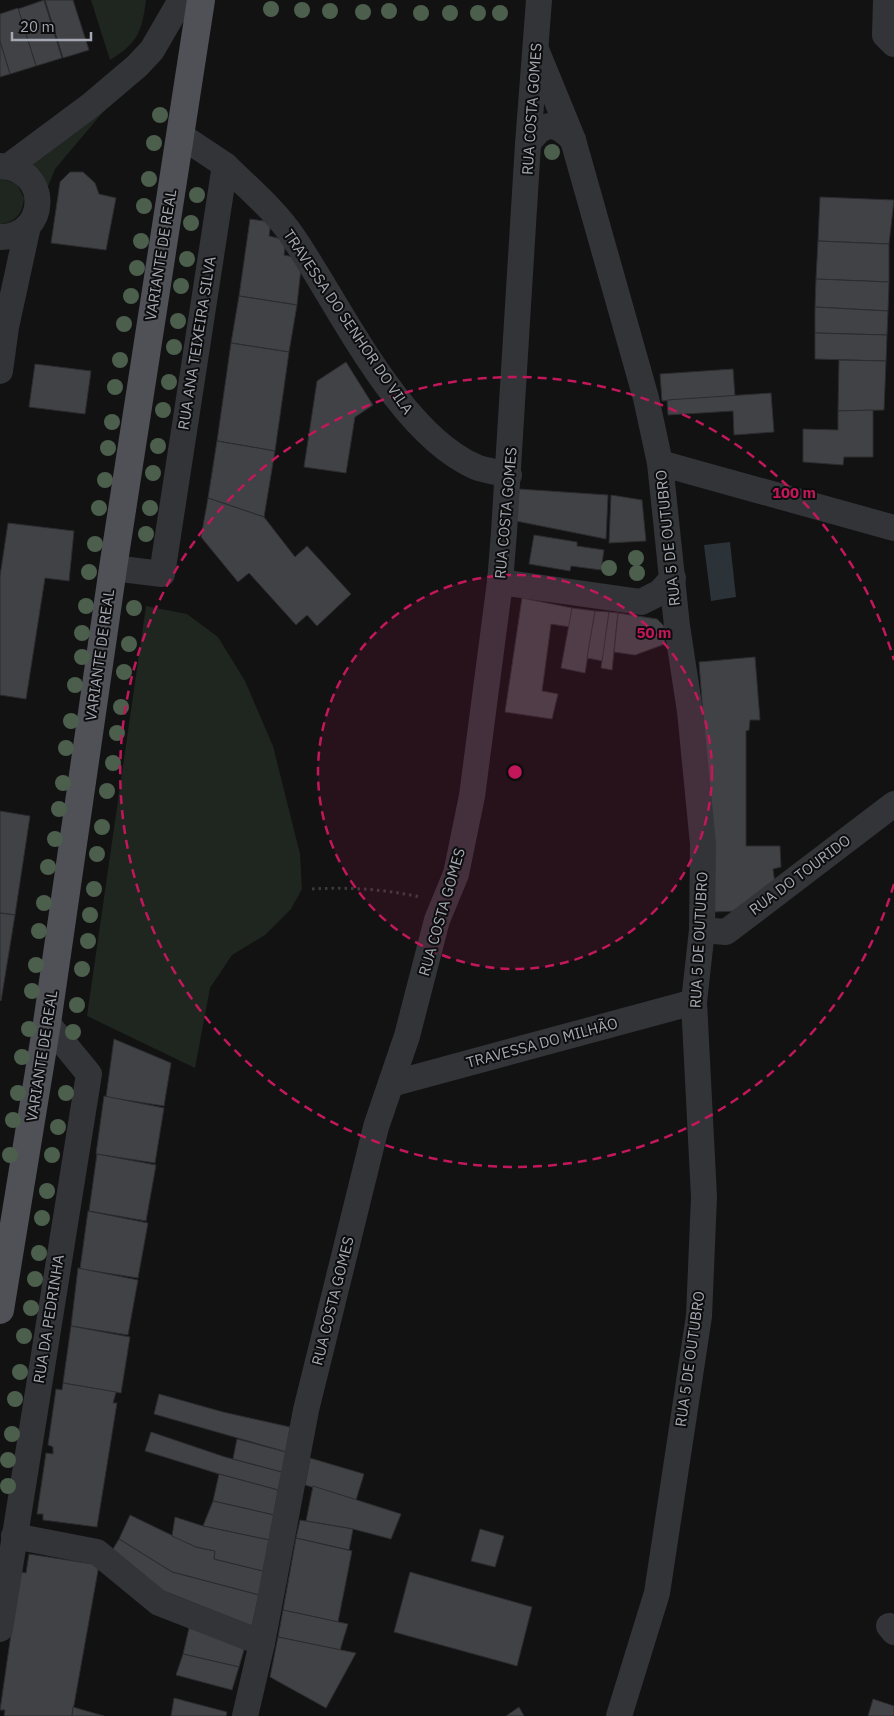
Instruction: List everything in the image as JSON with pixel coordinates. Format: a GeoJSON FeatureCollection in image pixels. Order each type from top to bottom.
{"type":"FeatureCollection","features":[{"type":"Feature","properties":{"kind":"main road","name":"VARIANTE DE REAL"},"geometry":{"type":"LineString","coordinates":[[0,1310],[47,1023],[113,568],[200,0]]}},
{"type":"Feature","properties":{"kind":"street"},"geometry":{"type":"LineString","coordinates":[[4,166],[91,105],[137,66],[152,50],[181,0]]}},
{"type":"Feature","properties":{"kind":"street","name":"RUA COSTA GOMES"},"geometry":{"type":"LineString","coordinates":[[244,1716],[262,1643],[306,1410],[376,1127],[407,1036],[437,920],[457,866],[472,796],[500,582],[509,475],[528,144],[539,0]]}},
{"type":"Feature","properties":{"kind":"street"},"geometry":{"type":"LineString","coordinates":[[886,0],[885,35],[894,44]]}},
{"type":"Feature","properties":{"kind":"street","name":"RUA 5 DE OUTUBRO"},"geometry":{"type":"LineString","coordinates":[[536,48],[572,140],[646,398],[660,463],[690,711],[703,844],[702,930],[694,1002],[704,1197],[699,1316],[658,1592],[619,1716]]}},
{"type":"Feature","properties":{"kind":"street"},"geometry":{"type":"LineString","coordinates":[[528,144],[535,133],[542,127],[554,125],[563,128],[572,140]]}},
{"type":"Feature","properties":{"kind":"street"},"geometry":{"type":"LineString","coordinates":[[180,135],[225,166]]}},
{"type":"Feature","properties":{"kind":"street"},"geometry":{"type":"LineString","coordinates":[[0,372],[6,328],[28,226],[36,212],[38,195],[30,179],[17,169],[4,166]]}},
{"type":"Feature","properties":{"kind":"street","name":"TRAVESSA DO SENHOR DO VILA"},"geometry":{"type":"LineString","coordinates":[[225,166],[263,203],[292,236],[364,350],[410,417],[442,445],[476,467],[509,475]]}},
{"type":"Feature","properties":{"kind":"street","name":"RUA ANA TEIXEIRA SILVA"},"geometry":{"type":"LineString","coordinates":[[113,568],[162,574],[225,166]]}},
{"type":"Feature","properties":{"kind":"street"},"geometry":{"type":"LineString","coordinates":[[0,237],[14,236],[28,226]]}},
{"type":"Feature","properties":{"kind":"street"},"geometry":{"type":"LineString","coordinates":[[0,246],[6,270],[6,328]]}},
{"type":"Feature","properties":{"kind":"street"},"geometry":{"type":"LineString","coordinates":[[660,463],[894,528]]}},
{"type":"Feature","properties":{"kind":"street"},"geometry":{"type":"LineString","coordinates":[[500,582],[641,602],[659,593],[673,578]]}},
{"type":"Feature","properties":{"kind":"street","name":"RUA DO TOURIDO"},"geometry":{"type":"LineString","coordinates":[[702,930],[726,932],[894,804]]}},
{"type":"Feature","properties":{"kind":"street","name":"TRAVESSA DO MILHÃO"},"geometry":{"type":"LineString","coordinates":[[391,1084],[694,1002]]}},
{"type":"Feature","properties":{"kind":"street","name":"RUA DA PEDRINHA"},"geometry":{"type":"LineString","coordinates":[[0,1629],[89,1074],[47,1023]]}},
{"type":"Feature","properties":{"kind":"street"},"geometry":{"type":"LineString","coordinates":[[14,1536],[97,1552],[159,1603],[262,1643]]}},
{"type":"Feature","properties":{"kind":"path"},"geometry":{"type":"LineString","coordinates":[[312,889],[360,889],[397,892],[424,898]]}},
{"type":"Feature","properties":{"kind":"shaded area"},"geometry":{"type":"Polygon","coordinates":[[[91,0],[146,0],[143,20],[133,42],[110,60],[91,0]]]}},
{"type":"Feature","properties":{"kind":"shaded area"},"geometry":{"type":"Polygon","coordinates":[[[108,106],[55,169],[45,194],[30,165],[108,106]]]}},
{"type":"Feature","properties":{"kind":"shaded area"},"geometry":{"type":"Polygon","coordinates":[[[0,178],[17,184],[24,198],[20,213],[10,222],[0,224],[0,178]]]}},
{"type":"Feature","properties":{"kind":"shaded area"},"geometry":{"type":"Polygon","coordinates":[[[730,542],[736,597],[711,601],[704,545],[730,542]]]}},
{"type":"Feature","properties":{"kind":"shaded area"},"geometry":{"type":"Polygon","coordinates":[[[146,606],[187,614],[218,637],[245,681],[273,746],[300,854],[302,889],[291,909],[265,935],[232,955],[210,988],[195,1068],[87,1016],[146,606]]]}},
{"type":"Feature","properties":{"kind":"building"},"geometry":{"type":"Polygon","coordinates":[[[44,0],[62,58],[36,66],[18,9],[44,0]]]}},
{"type":"Feature","properties":{"kind":"building"},"geometry":{"type":"Polygon","coordinates":[[[45,0],[73,0],[89,50],[63,58],[45,0]]]}},
{"type":"Feature","properties":{"kind":"building"},"geometry":{"type":"Polygon","coordinates":[[[18,8],[36,66],[10,74],[0,42],[0,14],[18,8]]]}},
{"type":"Feature","properties":{"kind":"building"},"geometry":{"type":"Polygon","coordinates":[[[0,41],[10,74],[0,77],[0,41]]]}},
{"type":"Feature","properties":{"kind":"building"},"geometry":{"type":"Polygon","coordinates":[[[70,172],[83,172],[95,183],[99,194],[116,198],[106,250],[51,243],[60,182],[70,172]]]}},
{"type":"Feature","properties":{"kind":"building"},"geometry":{"type":"Polygon","coordinates":[[[820,197],[894,200],[889,244],[818,241],[820,197]]]}},
{"type":"Feature","properties":{"kind":"building"},"geometry":{"type":"Polygon","coordinates":[[[250,219],[271,222],[269,236],[286,240],[284,255],[302,259],[297,305],[239,296],[250,219]]]}},
{"type":"Feature","properties":{"kind":"building"},"geometry":{"type":"Polygon","coordinates":[[[818,241],[889,244],[889,282],[816,279],[818,241]]]}},
{"type":"Feature","properties":{"kind":"building"},"geometry":{"type":"Polygon","coordinates":[[[816,279],[889,282],[888,311],[815,307],[816,279]]]}},
{"type":"Feature","properties":{"kind":"building"},"geometry":{"type":"Polygon","coordinates":[[[239,296],[297,305],[289,352],[231,343],[239,296]]]}},
{"type":"Feature","properties":{"kind":"building"},"geometry":{"type":"Polygon","coordinates":[[[815,307],[888,311],[887,335],[815,333],[815,307]]]}},
{"type":"Feature","properties":{"kind":"building"},"geometry":{"type":"Polygon","coordinates":[[[815,333],[887,335],[886,361],[815,359],[815,333]]]}},
{"type":"Feature","properties":{"kind":"building"},"geometry":{"type":"Polygon","coordinates":[[[231,343],[289,352],[275,451],[217,441],[231,343]]]}},
{"type":"Feature","properties":{"kind":"building"},"geometry":{"type":"Polygon","coordinates":[[[839,360],[886,361],[884,410],[838,411],[839,360]]]}},
{"type":"Feature","properties":{"kind":"building"},"geometry":{"type":"Polygon","coordinates":[[[346,362],[373,405],[355,417],[346,473],[304,467],[317,381],[346,362]]]}},
{"type":"Feature","properties":{"kind":"building"},"geometry":{"type":"Polygon","coordinates":[[[35,364],[91,371],[85,414],[29,407],[35,364]]]}},
{"type":"Feature","properties":{"kind":"building"},"geometry":{"type":"Polygon","coordinates":[[[733,369],[735,396],[662,401],[660,374],[733,369]]]}},
{"type":"Feature","properties":{"kind":"building"},"geometry":{"type":"Polygon","coordinates":[[[771,393],[774,432],[734,435],[733,411],[668,415],[667,400],[771,393]]]}},
{"type":"Feature","properties":{"kind":"building"},"geometry":{"type":"Polygon","coordinates":[[[873,410],[873,457],[844,457],[843,465],[803,462],[803,429],[838,430],[838,411],[873,410]]]}},
{"type":"Feature","properties":{"kind":"building"},"geometry":{"type":"Polygon","coordinates":[[[217,441],[275,451],[264,517],[208,498],[217,441]]]}},
{"type":"Feature","properties":{"kind":"building"},"geometry":{"type":"Polygon","coordinates":[[[519,489],[608,495],[606,539],[516,521],[519,489]]]}},
{"type":"Feature","properties":{"kind":"building"},"geometry":{"type":"Polygon","coordinates":[[[611,495],[642,500],[646,541],[609,543],[611,495]]]}},
{"type":"Feature","properties":{"kind":"building"},"geometry":{"type":"Polygon","coordinates":[[[208,498],[264,517],[295,557],[307,546],[351,594],[317,626],[307,615],[296,625],[249,573],[238,582],[201,537],[208,498]]]}},
{"type":"Feature","properties":{"kind":"building"},"geometry":{"type":"Polygon","coordinates":[[[8,523],[74,531],[69,581],[45,578],[26,699],[0,695],[0,576],[8,523]]]}},
{"type":"Feature","properties":{"kind":"building"},"geometry":{"type":"Polygon","coordinates":[[[534,535],[577,542],[577,546],[604,550],[601,570],[571,566],[570,571],[529,564],[534,535]]]}},
{"type":"Feature","properties":{"kind":"building"},"geometry":{"type":"Polygon","coordinates":[[[522,598],[572,608],[570,627],[551,624],[542,691],[558,694],[552,719],[505,712],[522,598]]]}},
{"type":"Feature","properties":{"kind":"building"},"geometry":{"type":"Polygon","coordinates":[[[572,608],[595,611],[585,673],[561,668],[572,608]]]}},
{"type":"Feature","properties":{"kind":"building"},"geometry":{"type":"Polygon","coordinates":[[[595,611],[609,612],[603,661],[587,658],[595,611]]]}},
{"type":"Feature","properties":{"kind":"building"},"geometry":{"type":"Polygon","coordinates":[[[609,612],[618,613],[612,670],[601,668],[609,612]]]}},
{"type":"Feature","properties":{"kind":"building"},"geometry":{"type":"Polygon","coordinates":[[[618,613],[657,619],[664,626],[665,644],[635,655],[614,652],[618,613]]]}},
{"type":"Feature","properties":{"kind":"building"},"geometry":{"type":"Polygon","coordinates":[[[755,657],[760,720],[750,720],[749,730],[746,731],[746,846],[780,846],[781,867],[773,869],[775,884],[740,911],[712,912],[712,833],[699,662],[755,657]]]}},
{"type":"Feature","properties":{"kind":"building"},"geometry":{"type":"Polygon","coordinates":[[[0,811],[30,816],[15,915],[0,913],[0,811]]]}},
{"type":"Feature","properties":{"kind":"building"},"geometry":{"type":"Polygon","coordinates":[[[0,913],[15,915],[1,1001],[0,1000],[0,913]]]}},
{"type":"Feature","properties":{"kind":"building"},"geometry":{"type":"Polygon","coordinates":[[[114,1039],[171,1063],[164,1106],[106,1097],[114,1039]]]}},
{"type":"Feature","properties":{"kind":"building"},"geometry":{"type":"Polygon","coordinates":[[[104,1096],[164,1108],[155,1163],[96,1154],[104,1096]]]}},
{"type":"Feature","properties":{"kind":"building"},"geometry":{"type":"Polygon","coordinates":[[[97,1154],[156,1165],[146,1221],[89,1211],[97,1154]]]}},
{"type":"Feature","properties":{"kind":"building"},"geometry":{"type":"Polygon","coordinates":[[[88,1211],[148,1223],[138,1278],[80,1269],[88,1211]]]}},
{"type":"Feature","properties":{"kind":"building"},"geometry":{"type":"Polygon","coordinates":[[[78,1268],[138,1280],[128,1335],[71,1326],[78,1268]]]}},
{"type":"Feature","properties":{"kind":"building"},"geometry":{"type":"Polygon","coordinates":[[[71,1326],[130,1337],[121,1393],[63,1383],[71,1326]]]}},
{"type":"Feature","properties":{"kind":"building"},"geometry":{"type":"Polygon","coordinates":[[[63,1383],[116,1392],[113,1403],[117,1403],[97,1527],[43,1520],[43,1514],[37,1514],[46,1453],[53,1454],[53,1447],[48,1445],[56,1389],[62,1390],[63,1383]]]}},
{"type":"Feature","properties":{"kind":"building"},"geometry":{"type":"Polygon","coordinates":[[[159,1394],[223,1412],[290,1427],[286,1452],[154,1414],[159,1394]]]}},
{"type":"Feature","properties":{"kind":"building"},"geometry":{"type":"Polygon","coordinates":[[[151,1432],[225,1457],[282,1472],[278,1490],[145,1451],[151,1432]]]}},
{"type":"Feature","properties":{"kind":"building"},"geometry":{"type":"Polygon","coordinates":[[[237,1439],[286,1452],[282,1472],[233,1459],[237,1439]]]}},
{"type":"Feature","properties":{"kind":"building"},"geometry":{"type":"Polygon","coordinates":[[[310,1458],[364,1474],[356,1500],[305,1485],[310,1458]]]}},
{"type":"Feature","properties":{"kind":"building"},"geometry":{"type":"Polygon","coordinates":[[[219,1474],[278,1490],[274,1515],[213,1501],[219,1474]]]}},
{"type":"Feature","properties":{"kind":"building"},"geometry":{"type":"Polygon","coordinates":[[[313,1486],[401,1514],[391,1539],[353,1529],[306,1521],[313,1486]]]}},
{"type":"Feature","properties":{"kind":"building"},"geometry":{"type":"Polygon","coordinates":[[[213,1501],[274,1515],[269,1540],[203,1526],[213,1501]]]}},
{"type":"Feature","properties":{"kind":"building"},"geometry":{"type":"Polygon","coordinates":[[[130,1515],[196,1547],[215,1551],[214,1559],[263,1571],[259,1595],[172,1572],[119,1539],[130,1515]]]}},
{"type":"Feature","properties":{"kind":"building"},"geometry":{"type":"Polygon","coordinates":[[[175,1517],[203,1526],[269,1540],[263,1571],[214,1559],[215,1551],[196,1547],[172,1536],[175,1517]]]}},
{"type":"Feature","properties":{"kind":"building"},"geometry":{"type":"Polygon","coordinates":[[[300,1520],[353,1529],[349,1550],[296,1538],[300,1520]]]}},
{"type":"Feature","properties":{"kind":"building"},"geometry":{"type":"Polygon","coordinates":[[[480,1529],[504,1536],[495,1567],[471,1561],[480,1529]]]}},
{"type":"Feature","properties":{"kind":"building"},"geometry":{"type":"Polygon","coordinates":[[[296,1538],[352,1551],[338,1622],[283,1610],[296,1538]]]}},
{"type":"Feature","properties":{"kind":"building"},"geometry":{"type":"Polygon","coordinates":[[[119,1539],[172,1572],[259,1595],[252,1626],[161,1590],[110,1554],[119,1539]]]}},
{"type":"Feature","properties":{"kind":"building"},"geometry":{"type":"Polygon","coordinates":[[[29,1554],[99,1565],[72,1716],[4,1716],[5,1710],[0,1710],[20,1572],[26,1573],[29,1554]]]}},
{"type":"Feature","properties":{"kind":"building"},"geometry":{"type":"Polygon","coordinates":[[[410,1572],[532,1607],[517,1666],[394,1632],[410,1572]]]}},
{"type":"Feature","properties":{"kind":"building"},"geometry":{"type":"Polygon","coordinates":[[[283,1610],[348,1624],[340,1650],[278,1637],[283,1610]]]}},
{"type":"Feature","properties":{"kind":"building"},"geometry":{"type":"Polygon","coordinates":[[[189,1628],[246,1643],[239,1667],[183,1654],[189,1628]]]}},
{"type":"Feature","properties":{"kind":"building"},"geometry":{"type":"Polygon","coordinates":[[[278,1637],[356,1653],[326,1708],[270,1677],[278,1637]]]}},
{"type":"Feature","properties":{"kind":"building"},"geometry":{"type":"Polygon","coordinates":[[[183,1654],[239,1667],[232,1690],[176,1675],[183,1654]]]}},
{"type":"Feature","properties":{"kind":"building"},"geometry":{"type":"Polygon","coordinates":[[[174,1698],[227,1712],[226,1716],[171,1716],[174,1698]]]}},
{"type":"Feature","properties":{"kind":"building"},"geometry":{"type":"Polygon","coordinates":[[[873,1699],[894,1706],[894,1716],[868,1716],[873,1699]]]}},
{"type":"Feature","properties":{"kind":"building"},"geometry":{"type":"Polygon","coordinates":[[[73,1707],[104,1716],[72,1716],[73,1707]]]}},
{"type":"Feature","properties":{"kind":"building"},"geometry":{"type":"Polygon","coordinates":[[[519,1707],[524,1716],[506,1716],[519,1707]]]}}]}
